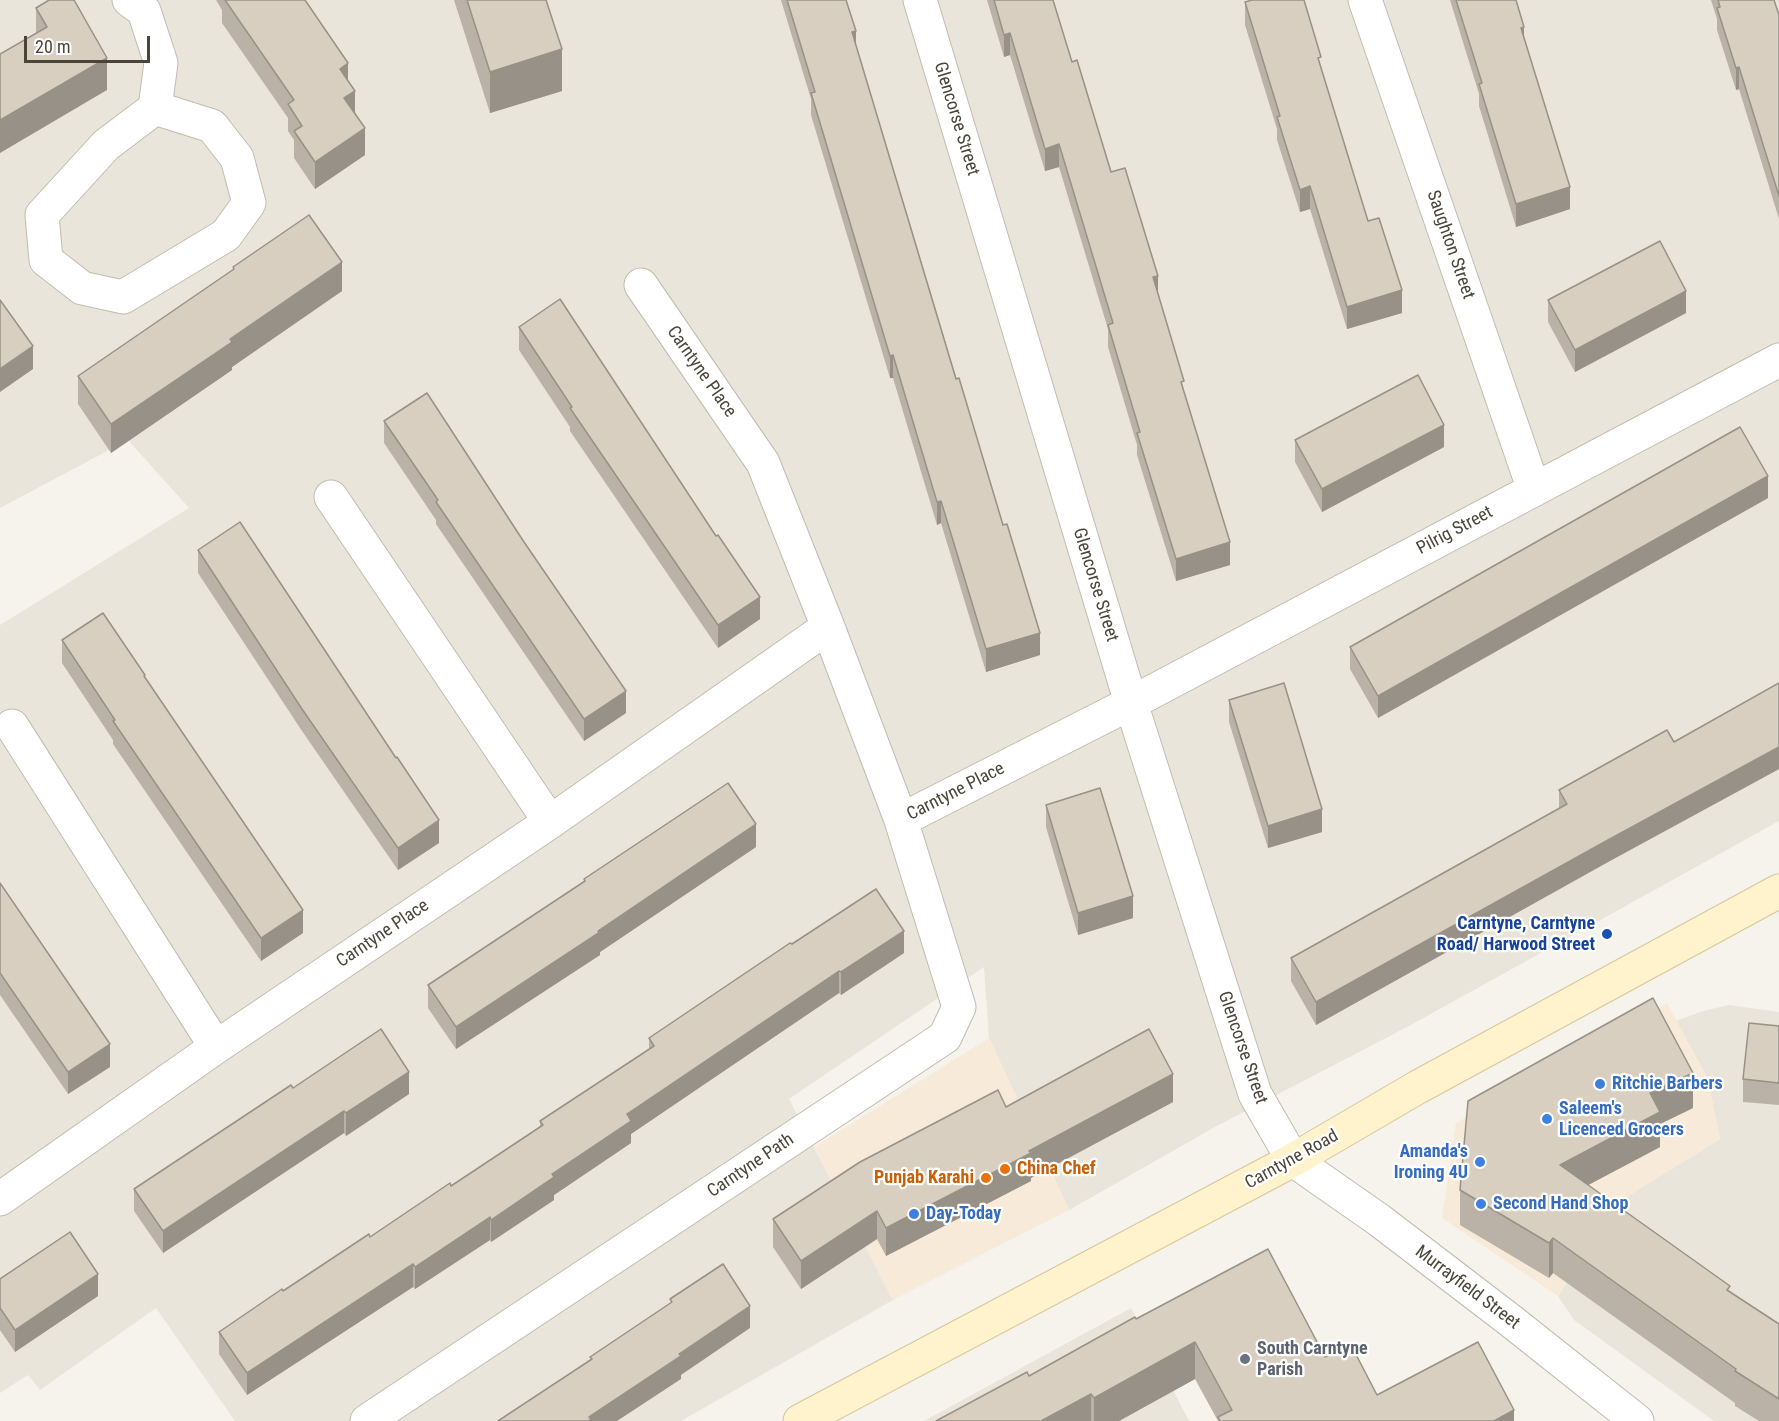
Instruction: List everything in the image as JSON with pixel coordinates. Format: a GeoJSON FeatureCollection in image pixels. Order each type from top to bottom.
{"type":"FeatureCollection","features":[{"type":"Feature","properties":{"kind":"street"},"geometry":{"type":"LineString","coordinates":[[129,0],[144,11],[161,63],[155,108],[106,145],[42,215],[46,260],[82,288],[123,297],[226,235],[249,203],[237,158],[212,126],[155,108]]}},
{"type":"Feature","properties":{"kind":"street","name":"Glencorse Street"},"geometry":{"type":"LineString","coordinates":[[920,0],[1131,703],[1255,1094],[1293,1160]]}},
{"type":"Feature","properties":{"kind":"street","name":"Saughton Street"},"geometry":{"type":"LineString","coordinates":[[1365,0],[1534,490]]}},
{"type":"Feature","properties":{"kind":"street","name":"Carntyne Place"},"geometry":{"type":"LineString","coordinates":[[640,285],[763,463],[902,820],[1131,703]]}},
{"type":"Feature","properties":{"kind":"street","name":"Pilrig Street"},"geometry":{"type":"LineString","coordinates":[[1131,703],[1779,360]]}},
{"type":"Feature","properties":{"kind":"street"},"geometry":{"type":"LineString","coordinates":[[331,497],[550,822]]}},
{"type":"Feature","properties":{"kind":"street","name":"Carntyne Place"},"geometry":{"type":"LineString","coordinates":[[0,1199],[216,1047],[550,822],[828,627]]}},
{"type":"Feature","properties":{"kind":"street"},"geometry":{"type":"LineString","coordinates":[[12,726],[216,1047]]}},
{"type":"Feature","properties":{"kind":"street","name":"Carntyne Path"},"geometry":{"type":"LineString","coordinates":[[367,1421],[945,1037],[959,1007],[902,820]]}},
{"type":"Feature","properties":{"kind":"street","name":"Carntyne Road"},"geometry":{"type":"LineString","coordinates":[[800,1421],[1293,1160],[1418,1087],[1779,891]]}},
{"type":"Feature","properties":{"kind":"street","name":"Murrayfield Street"},"geometry":{"type":"LineString","coordinates":[[1293,1160],[1417,1249],[1637,1421]]}},
{"type":"Feature","properties":{"kind":"shaded area"},"geometry":{"type":"Polygon","coordinates":[[[0,0],[1779,0],[1779,821],[1409,1026],[1215,1127],[1069,1210],[989,1038],[984,967],[789,1099],[893,1300],[681,1421],[235,1421],[156,1308],[40,1390],[28,1375],[0,1393],[0,625],[189,508],[128,440],[0,508],[0,0]]]}},
{"type":"Feature","properties":{"kind":"shaded area"},"geometry":{"type":"Polygon","coordinates":[[[1667,1003],[1707,1077],[1720,1139],[1618,1202],[1558,1296],[1442,1218],[1456,1123],[1667,1003]]]}},
{"type":"Feature","properties":{"kind":"shaded area"},"geometry":{"type":"Polygon","coordinates":[[[1729,1005],[1779,1012],[1779,1421],[1714,1421],[1574,1320],[1558,1296],[1618,1202],[1720,1139],[1707,1077],[1676,1021],[1729,1005]]]}},
{"type":"Feature","properties":{"kind":"shaded area"},"geometry":{"type":"Polygon","coordinates":[[[989,1038],[1069,1210],[893,1300],[814,1147],[989,1038]]]}},
{"type":"Feature","properties":{"kind":"shaded area"},"geometry":{"type":"Polygon","coordinates":[[[1131,1308],[1189,1421],[924,1421],[1131,1308]]]}},
{"type":"Feature","properties":{"kind":"building"},"geometry":{"type":"Polygon","coordinates":[[[49,0],[74,0],[107,58],[0,120],[0,54],[47,27],[36,8],[49,0]]]}},
{"type":"Feature","properties":{"kind":"building"},"geometry":{"type":"Polygon","coordinates":[[[225,0],[305,0],[348,63],[340,69],[355,91],[344,98],[365,128],[315,162],[294,131],[302,126],[288,104],[294,100],[225,0]]]}},
{"type":"Feature","properties":{"kind":"building"},"geometry":{"type":"Polygon","coordinates":[[[467,0],[546,0],[562,49],[490,72],[467,0]]]}},
{"type":"Feature","properties":{"kind":"building"},"geometry":{"type":"Polygon","coordinates":[[[787,0],[846,0],[856,31],[852,32],[956,379],[959,378],[1003,525],[1007,524],[1040,633],[986,649],[941,501],[937,502],[893,355],[890,356],[811,93],[815,92],[787,0]]]}},
{"type":"Feature","properties":{"kind":"building"},"geometry":{"type":"Polygon","coordinates":[[[994,0],[1053,0],[1072,62],[1077,60],[1111,172],[1125,168],[1158,276],[1153,277],[1184,381],[1181,382],[1230,542],[1176,559],[1137,433],[1140,432],[1108,325],[1113,323],[1059,144],[1045,149],[1010,33],[1004,35],[994,0]]]}},
{"type":"Feature","properties":{"kind":"building"},"geometry":{"type":"Polygon","coordinates":[[[1304,0],[1321,57],[1318,58],[1368,221],[1379,218],[1402,290],[1347,307],[1310,186],[1300,190],[1277,117],[1280,116],[1245,2],[1304,0]]]}},
{"type":"Feature","properties":{"kind":"building"},"geometry":{"type":"Polygon","coordinates":[[[1456,0],[1516,0],[1524,27],[1521,28],[1570,187],[1516,204],[1456,0]]]}},
{"type":"Feature","properties":{"kind":"building"},"geometry":{"type":"Polygon","coordinates":[[[1718,0],[1774,0],[1779,15],[1779,196],[1739,67],[1736,68],[1717,8],[1720,7],[1718,0]]]}},
{"type":"Feature","properties":{"kind":"building"},"geometry":{"type":"Polygon","coordinates":[[[309,215],[342,262],[230,339],[232,342],[111,424],[78,376],[309,215]]]}},
{"type":"Feature","properties":{"kind":"building"},"geometry":{"type":"Polygon","coordinates":[[[1660,241],[1686,291],[1575,350],[1548,300],[1660,241]]]}},
{"type":"Feature","properties":{"kind":"building"},"geometry":{"type":"Polygon","coordinates":[[[560,299],[716,536],[718,535],[760,597],[718,625],[570,408],[572,407],[519,327],[560,299]]]}},
{"type":"Feature","properties":{"kind":"building"},"geometry":{"type":"Polygon","coordinates":[[[0,300],[33,346],[0,369],[0,300]]]}},
{"type":"Feature","properties":{"kind":"building"},"geometry":{"type":"Polygon","coordinates":[[[1418,375],[1444,425],[1322,489],[1295,440],[1418,375]]]}},
{"type":"Feature","properties":{"kind":"building"},"geometry":{"type":"Polygon","coordinates":[[[427,393],[524,542],[626,691],[584,719],[436,502],[438,500],[384,421],[427,393]]]}},
{"type":"Feature","properties":{"kind":"building"},"geometry":{"type":"Polygon","coordinates":[[[1740,427],[1768,476],[1378,696],[1350,647],[1740,427]]]}},
{"type":"Feature","properties":{"kind":"building"},"geometry":{"type":"Polygon","coordinates":[[[240,522],[439,820],[398,848],[302,709],[198,550],[240,522]]]}},
{"type":"Feature","properties":{"kind":"building"},"geometry":{"type":"Polygon","coordinates":[[[103,613],[303,910],[261,938],[113,721],[115,720],[62,640],[103,613]]]}},
{"type":"Feature","properties":{"kind":"building"},"geometry":{"type":"Polygon","coordinates":[[[1284,683],[1322,809],[1268,826],[1229,700],[1284,683]]]}},
{"type":"Feature","properties":{"kind":"building"},"geometry":{"type":"Polygon","coordinates":[[[1779,683],[1779,747],[1316,1002],[1291,958],[1567,804],[1559,790],[1667,730],[1674,742],[1779,683]]]}},
{"type":"Feature","properties":{"kind":"building"},"geometry":{"type":"Polygon","coordinates":[[[728,783],[756,824],[598,931],[600,932],[456,1027],[428,985],[728,783]]]}},
{"type":"Feature","properties":{"kind":"building"},"geometry":{"type":"Polygon","coordinates":[[[1100,788],[1133,896],[1078,913],[1046,805],[1100,788]]]}},
{"type":"Feature","properties":{"kind":"building"},"geometry":{"type":"Polygon","coordinates":[[[0,883],[110,1044],[68,1072],[0,973],[0,883]]]}},
{"type":"Feature","properties":{"kind":"building"},"geometry":{"type":"Polygon","coordinates":[[[876,889],[904,931],[841,972],[839,971],[627,1114],[631,1121],[552,1174],[554,1177],[491,1220],[490,1217],[415,1267],[413,1264],[247,1373],[219,1332],[282,1289],[283,1291],[369,1234],[370,1237],[450,1183],[451,1186],[543,1125],[540,1121],[654,1046],[649,1038],[790,943],[792,944],[876,889]]]}},
{"type":"Feature","properties":{"kind":"building"},"geometry":{"type":"Polygon","coordinates":[[[1653,998],[1693,1073],[1650,1093],[1660,1112],[1560,1165],[1730,1286],[1727,1290],[1779,1324],[1779,1399],[1735,1371],[1736,1369],[1553,1238],[1549,1243],[1460,1190],[1468,1101],[1653,998]]]}},
{"type":"Feature","properties":{"kind":"building"},"geometry":{"type":"Polygon","coordinates":[[[1749,1023],[1779,1026],[1779,1083],[1743,1079],[1749,1023]]]}},
{"type":"Feature","properties":{"kind":"building"},"geometry":{"type":"Polygon","coordinates":[[[381,1029],[409,1072],[346,1113],[344,1111],[163,1231],[134,1189],[291,1085],[293,1088],[381,1029]]]}},
{"type":"Feature","properties":{"kind":"building"},"geometry":{"type":"Polygon","coordinates":[[[1149,1029],[1173,1074],[1029,1151],[1031,1153],[886,1228],[877,1211],[801,1261],[773,1219],[860,1162],[998,1090],[1006,1107],[1149,1029]]]}},
{"type":"Feature","properties":{"kind":"building"},"geometry":{"type":"Polygon","coordinates":[[[70,1232],[98,1274],[15,1330],[0,1308],[0,1279],[70,1232]]]}},
{"type":"Feature","properties":{"kind":"building"},"geometry":{"type":"Polygon","coordinates":[[[1268,1249],[1325,1357],[1350,1343],[1377,1395],[1478,1342],[1514,1410],[1494,1421],[1220,1421],[1218,1417],[1232,1410],[1195,1342],[1094,1398],[1091,1394],[1041,1421],[936,1421],[1027,1372],[1029,1376],[1135,1317],[1136,1319],[1268,1249]]]}},
{"type":"Feature","properties":{"kind":"building"},"geometry":{"type":"Polygon","coordinates":[[[723,1264],[750,1306],[679,1354],[681,1356],[589,1417],[591,1419],[588,1421],[498,1421],[592,1359],[590,1357],[672,1302],[670,1299],[723,1264]]]}},
{"type":"Feature","properties":{"kind":"place","name":"Carntyne, Carntyne Road/ Harwood Street"},"geometry":{"type":"Point","coordinates":[1607,934]}},
{"type":"Feature","properties":{"kind":"place","name":"Ritchie Barbers"},"geometry":{"type":"Point","coordinates":[1600,1084]}},
{"type":"Feature","properties":{"kind":"place","name":"Saleem's Licenced Grocers"},"geometry":{"type":"Point","coordinates":[1547,1119]}},
{"type":"Feature","properties":{"kind":"place","name":"Amanda's Ironing 4U"},"geometry":{"type":"Point","coordinates":[1480,1162]}},
{"type":"Feature","properties":{"kind":"place","name":"China Chef"},"geometry":{"type":"Point","coordinates":[1005,1169]}},
{"type":"Feature","properties":{"kind":"place","name":"Punjab Karahi"},"geometry":{"type":"Point","coordinates":[986,1178]}},
{"type":"Feature","properties":{"kind":"place","name":"Second Hand Shop"},"geometry":{"type":"Point","coordinates":[1481,1204]}},
{"type":"Feature","properties":{"kind":"place","name":"Day-Today"},"geometry":{"type":"Point","coordinates":[914,1214]}},
{"type":"Feature","properties":{"kind":"place","name":"South Carntyne Parish"},"geometry":{"type":"Point","coordinates":[1245,1359]}}]}
